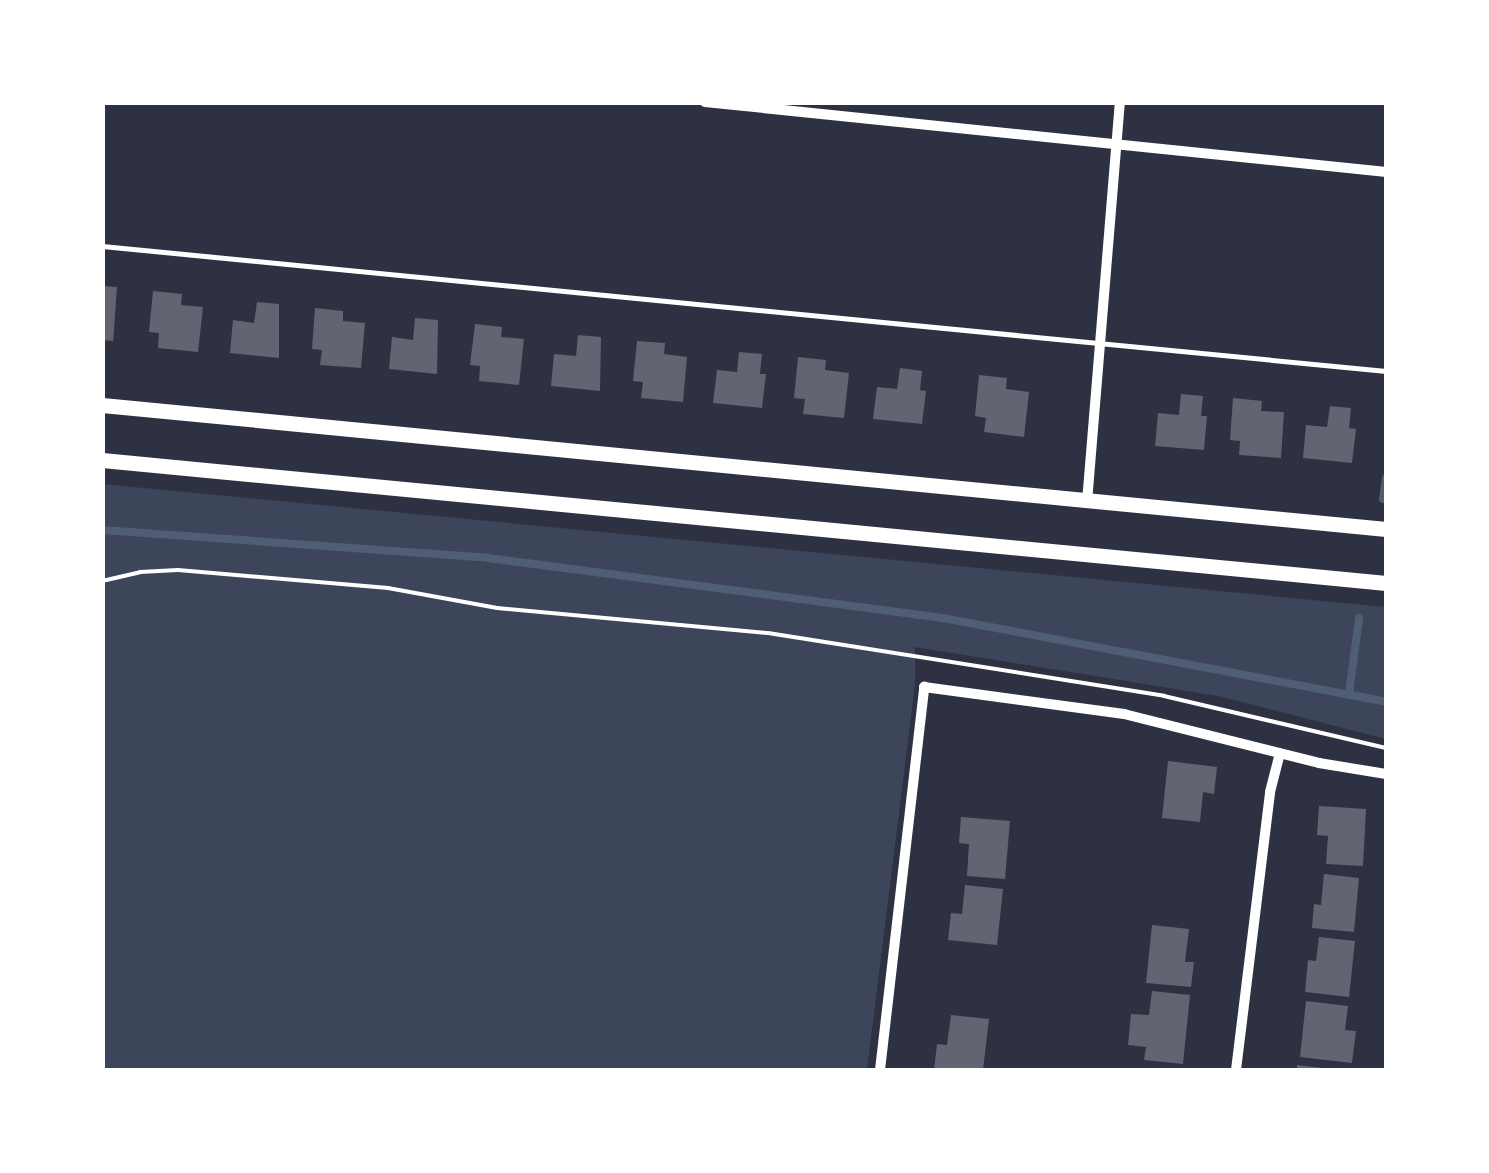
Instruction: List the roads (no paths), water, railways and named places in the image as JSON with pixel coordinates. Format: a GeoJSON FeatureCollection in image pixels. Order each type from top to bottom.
{"type":"FeatureCollection","features":[{"type":"Feature","properties":{"kind":"main road"},"geometry":{"type":"LineString","coordinates":[[102,405],[1386,530]]}},
{"type":"Feature","properties":{"kind":"main road"},"geometry":{"type":"LineString","coordinates":[[102,460],[1386,583]]}},
{"type":"Feature","properties":{"kind":"street"},"geometry":{"type":"LineString","coordinates":[[705,102],[1386,172]]}},
{"type":"Feature","properties":{"kind":"street"},"geometry":{"type":"LineString","coordinates":[[1087,502],[1120,102]]}},
{"type":"Feature","properties":{"kind":"street"},"geometry":{"type":"LineString","coordinates":[[880,1070],[924,687],[1139,717],[1280,753],[1386,774]]}},
{"type":"Feature","properties":{"kind":"street"},"geometry":{"type":"LineString","coordinates":[[1236,1070],[1270,792],[1280,753]]}},
{"type":"Feature","properties":{"kind":"lane"},"geometry":{"type":"LineString","coordinates":[[102,246],[1386,372]]}},
{"type":"Feature","properties":{"kind":"waterway"},"geometry":{"type":"LineString","coordinates":[[1383,499],[1386,478]]}},
{"type":"Feature","properties":{"kind":"waterway"},"geometry":{"type":"LineString","coordinates":[[102,530],[488,558],[943,618],[1386,702]]}},
{"type":"Feature","properties":{"kind":"waterway"},"geometry":{"type":"LineString","coordinates":[[1349,694],[1359,618]]}}]}
